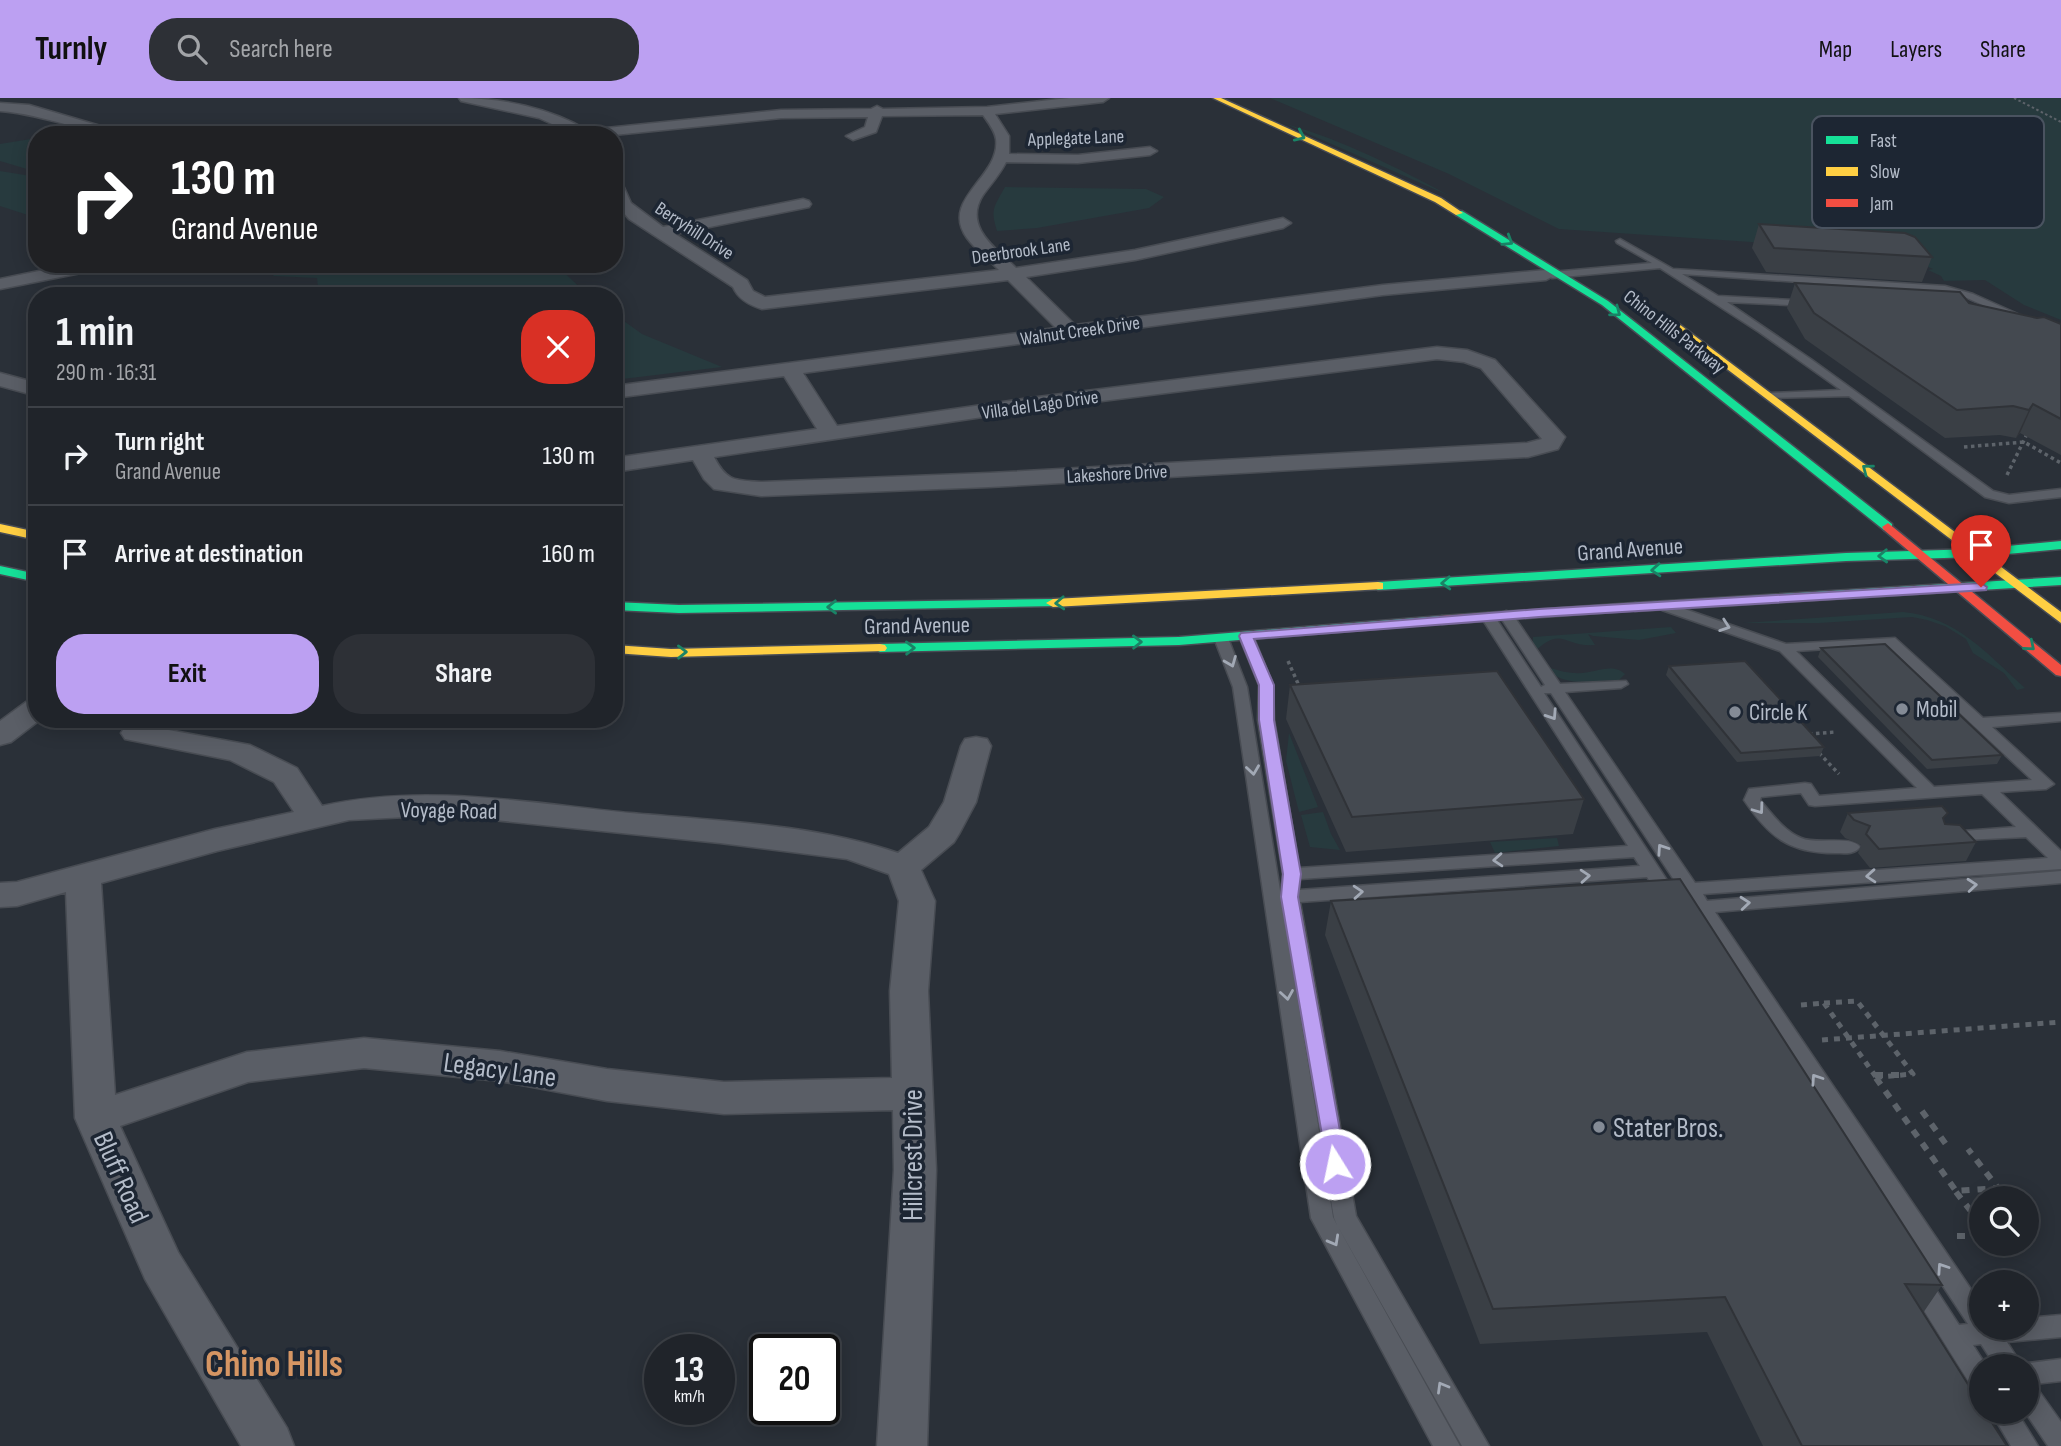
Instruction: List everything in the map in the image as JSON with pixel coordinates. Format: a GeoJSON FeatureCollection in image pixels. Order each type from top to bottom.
{"type":"FeatureCollection","features":[{"type":"Feature","properties":{"kind":"main road","name":"Chino Hills Parkway"},"geometry":{"type":"LineString","coordinates":[[1216,98],[1438,200],[1666,349],[1922,554],[2061,672]]}},
{"type":"Feature","properties":{"kind":"main road"},"geometry":{"type":"LineString","coordinates":[[1247,98],[1454,190]]}},
{"type":"Feature","properties":{"kind":"main road","name":"Chino Hills Parkway"},"geometry":{"type":"LineString","coordinates":[[1575,258],[1618,285]]}},
{"type":"Feature","properties":{"kind":"main road","name":"Chino Hills Parkway"},"geometry":{"type":"LineString","coordinates":[[1660,315],[1771,396],[2061,619]]}},
{"type":"Feature","properties":{"kind":"main road"},"geometry":{"type":"LineString","coordinates":[[0,528],[28,534]]}},
{"type":"Feature","properties":{"kind":"main road","name":"Grand Avenue"},"geometry":{"type":"LineString","coordinates":[[623,606],[679,609],[1014,605],[1976,553],[2061,545]]}},
{"type":"Feature","properties":{"kind":"main road"},"geometry":{"type":"LineString","coordinates":[[0,570],[28,576]]}},
{"type":"Feature","properties":{"kind":"main road","name":"Grand Avenue"},"geometry":{"type":"LineString","coordinates":[[623,649],[684,652],[1216,627],[1246,636],[1497,616],[2019,585],[2061,580]]}},
{"type":"Feature","properties":{"kind":"main road"},"geometry":{"type":"LineString","coordinates":[[1225,593],[1246,636]]}},
{"type":"Feature","properties":{"kind":"main road"},"geometry":{"type":"LineString","coordinates":[[1201,595],[1216,627]]}},
{"type":"Feature","properties":{"kind":"street"},"geometry":{"type":"LineString","coordinates":[[465,98],[573,126]]}},
{"type":"Feature","properties":{"kind":"street"},"geometry":{"type":"LineString","coordinates":[[623,131],[743,117],[877,110],[987,110],[1103,98]]}},
{"type":"Feature","properties":{"kind":"street"},"geometry":{"type":"LineString","coordinates":[[0,107],[29,109],[91,126]]}},
{"type":"Feature","properties":{"kind":"street"},"geometry":{"type":"LineString","coordinates":[[853,136],[871,129],[877,110]]}},
{"type":"Feature","properties":{"kind":"street"},"geometry":{"type":"LineString","coordinates":[[987,110],[1003,138],[1003,158],[966,213],[967,226],[1011,274],[1070,331]]}},
{"type":"Feature","properties":{"kind":"street","name":"Applegate Lane"},"geometry":{"type":"LineString","coordinates":[[1003,158],[1078,159],[1150,151]]}},
{"type":"Feature","properties":{"kind":"street","name":"Berryhill Drive"},"geometry":{"type":"LineString","coordinates":[[623,203],[661,232],[741,284],[745,294],[762,303]]}},
{"type":"Feature","properties":{"kind":"street"},"geometry":{"type":"LineString","coordinates":[[661,232],[803,204]]}},
{"type":"Feature","properties":{"kind":"street","name":"Deerbrook Lane"},"geometry":{"type":"LineString","coordinates":[[762,303],[1011,274],[1136,255],[1283,223]]}},
{"type":"Feature","properties":{"kind":"street"},"geometry":{"type":"LineString","coordinates":[[0,284],[56,273]]}},
{"type":"Feature","properties":{"kind":"street","name":"Walnut Creek Drive"},"geometry":{"type":"LineString","coordinates":[[623,391],[1382,290],[1553,274]]}},
{"type":"Feature","properties":{"kind":"street","name":"Villa del Lago Drive"},"geometry":{"type":"LineString","coordinates":[[623,464],[831,433],[1437,353],[1467,356],[1488,364],[1554,436],[1550,444]]}},
{"type":"Feature","properties":{"kind":"street"},"geometry":{"type":"LineString","coordinates":[[790,369],[831,433]]}},
{"type":"Feature","properties":{"kind":"street"},"geometry":{"type":"LineString","coordinates":[[0,379],[28,387]]}},
{"type":"Feature","properties":{"kind":"street","name":"Lakeshore Drive"},"geometry":{"type":"LineString","coordinates":[[701,453],[712,478],[727,486],[761,489],[1017,479],[1528,450],[1550,444]]}},
{"type":"Feature","properties":{"kind":"street"},"geometry":{"type":"LineString","coordinates":[[0,736],[28,715]]}},
{"type":"Feature","properties":{"kind":"street"},"geometry":{"type":"LineString","coordinates":[[136,733],[239,752],[286,775],[314,818]]}},
{"type":"Feature","properties":{"kind":"street"},"geometry":{"type":"LineString","coordinates":[[903,867],[942,834],[960,802],[976,746]]}},
{"type":"Feature","properties":{"kind":"street","name":"Voyage Road"},"geometry":{"type":"LineString","coordinates":[[0,895],[17,894],[215,840],[349,810],[445,805],[720,832],[851,849],[903,867]]}},
{"type":"Feature","properties":{"kind":"street","name":"Hillcrest Drive"},"geometry":{"type":"LineString","coordinates":[[902,1446],[915,1170],[909,991],[917,901],[903,867]]}},
{"type":"Feature","properties":{"kind":"street","name":"Bluff Road"},"geometry":{"type":"LineString","coordinates":[[83,876],[96,1118],[162,1265],[269,1446]]}},
{"type":"Feature","properties":{"kind":"street","name":"Legacy Lane"},"geometry":{"type":"LineString","coordinates":[[96,1118],[247,1067],[364,1053],[500,1066],[607,1085],[724,1098],[912,1093]]}},
{"type":"Feature","properties":{"kind":"lane"},"geometry":{"type":"LineString","coordinates":[[1620,241],[1715,299],[1989,494],[2009,499],[2061,493]]}},
{"type":"Feature","properties":{"kind":"lane","name":"Walnut Creek Drive"},"geometry":{"type":"LineString","coordinates":[[1553,274],[1662,265]]}},
{"type":"Feature","properties":{"kind":"lane"},"geometry":{"type":"LineString","coordinates":[[1672,271],[1945,289],[1970,296],[2024,321]]}},
{"type":"Feature","properties":{"kind":"lane"},"geometry":{"type":"LineString","coordinates":[[1715,299],[1826,304]]}},
{"type":"Feature","properties":{"kind":"lane"},"geometry":{"type":"LineString","coordinates":[[1987,314],[2012,315]]}},
{"type":"Feature","properties":{"kind":"lane"},"geometry":{"type":"LineString","coordinates":[[1771,396],[1849,393]]}},
{"type":"Feature","properties":{"kind":"lane"},"geometry":{"type":"LineString","coordinates":[[1665,606],[1785,648],[1890,641],[2046,785],[1815,802],[1805,788],[1755,793],[1752,800],[1784,839],[1811,847],[1852,847]]}},
{"type":"Feature","properties":{"kind":"lane"},"geometry":{"type":"LineString","coordinates":[[1497,616],[1555,688],[1969,1306]]}},
{"type":"Feature","properties":{"kind":"lane"},"geometry":{"type":"LineString","coordinates":[[1497,616],[1535,690],[1691,931]]}},
{"type":"Feature","properties":{"kind":"lane"},"geometry":{"type":"LineString","coordinates":[[1216,627],[1240,687],[1322,1218],[1447,1446]]}},
{"type":"Feature","properties":{"kind":"lane"},"geometry":{"type":"LineString","coordinates":[[1246,636],[1266,685],[1266,720],[1292,874],[1290,897],[1345,1218],[1476,1446]]}},
{"type":"Feature","properties":{"kind":"lane"},"geometry":{"type":"LineString","coordinates":[[1785,648],[1931,793]]}},
{"type":"Feature","properties":{"kind":"lane"},"geometry":{"type":"LineString","coordinates":[[1535,690],[1622,684]]}},
{"type":"Feature","properties":{"kind":"lane"},"geometry":{"type":"LineString","coordinates":[[1980,723],[2061,717]]}},
{"type":"Feature","properties":{"kind":"lane"},"geometry":{"type":"LineString","coordinates":[[1987,789],[2061,862]]}},
{"type":"Feature","properties":{"kind":"lane"},"geometry":{"type":"LineString","coordinates":[[1944,838],[2030,831]]}},
{"type":"Feature","properties":{"kind":"lane"},"geometry":{"type":"LineString","coordinates":[[1292,874],[1639,851]]}},
{"type":"Feature","properties":{"kind":"lane"},"geometry":{"type":"LineString","coordinates":[[1665,891],[2061,862]]}},
{"type":"Feature","properties":{"kind":"lane"},"geometry":{"type":"LineString","coordinates":[[1290,897],[1653,871]]}},
{"type":"Feature","properties":{"kind":"lane"},"geometry":{"type":"LineString","coordinates":[[1677,909],[2061,877]]}},
{"type":"Feature","properties":{"kind":"lane"},"geometry":{"type":"LineString","coordinates":[[1909,1269],[1969,1360]]}},
{"type":"Feature","properties":{"kind":"lane"},"geometry":{"type":"LineString","coordinates":[[2039,1327],[2061,1326]]}},
{"type":"Feature","properties":{"kind":"lane"},"geometry":{"type":"LineString","coordinates":[[1953,1336],[1969,1332]]}},
{"type":"Feature","properties":{"kind":"lane"},"geometry":{"type":"LineString","coordinates":[[2039,1372],[2061,1370]]}},
{"type":"Feature","properties":{"kind":"lane"},"geometry":{"type":"LineString","coordinates":[[2039,1411],[2061,1444]]}},
{"type":"Feature","properties":{"kind":"lane"},"geometry":{"type":"LineString","coordinates":[[2011,1424],[2025,1446]]}},
{"type":"Feature","properties":{"kind":"path"},"geometry":{"type":"LineString","coordinates":[[2014,98],[2061,122]]}},
{"type":"Feature","properties":{"kind":"path"},"geometry":{"type":"LineString","coordinates":[[1999,472],[2006,477],[2031,424]]}},
{"type":"Feature","properties":{"kind":"path"},"geometry":{"type":"LineString","coordinates":[[1973,454],[1963,447],[2024,442],[2061,463]]}},
{"type":"Feature","properties":{"kind":"path"},"geometry":{"type":"LineString","coordinates":[[1288,661],[1304,696]]}},
{"type":"Feature","properties":{"kind":"path"},"geometry":{"type":"LineString","coordinates":[[1821,755],[1803,735],[1835,732],[1844,740]]}},
{"type":"Feature","properties":{"kind":"path"},"geometry":{"type":"LineString","coordinates":[[1796,1006],[1857,1001],[1913,1074],[1876,1077]]}},
{"type":"Feature","properties":{"kind":"path"},"geometry":{"type":"LineString","coordinates":[[1824,1003],[1969,1208]]}},
{"type":"Feature","properties":{"kind":"path"},"geometry":{"type":"LineString","coordinates":[[1791,1042],[2061,1022]]}},
{"type":"Feature","properties":{"kind":"path"},"geometry":{"type":"LineString","coordinates":[[1922,1111],[1948,1147]]}},
{"type":"Feature","properties":{"kind":"path"},"geometry":{"type":"LineString","coordinates":[[1956,1191],[1998,1188],[1968,1149]]}},
{"type":"Feature","properties":{"kind":"green space"},"geometry":{"type":"Polygon","coordinates":[[[1270,98],[2061,98],[2061,320],[2024,305],[1985,280],[1944,281],[1941,276],[1928,270],[1933,269],[1904,257],[1766,243],[1559,229],[1449,174],[1270,98]]]}},
{"type":"Feature","properties":{"kind":"green space"},"geometry":{"type":"Polygon","coordinates":[[[1286,124],[1349,146],[1450,196],[1286,124]]]}},
{"type":"Feature","properties":{"kind":"green space"},"geometry":{"type":"Polygon","coordinates":[[[28,139],[28,169],[0,161],[0,144],[28,139]]]}},
{"type":"Feature","properties":{"kind":"green space"},"geometry":{"type":"Polygon","coordinates":[[[0,171],[28,176],[28,215],[0,206],[0,171]]]}},
{"type":"Feature","properties":{"kind":"green space"},"geometry":{"type":"Polygon","coordinates":[[[1005,187],[1146,189],[1164,197],[1149,208],[1037,228],[997,231],[994,208],[1005,187]]]}},
{"type":"Feature","properties":{"kind":"green space"},"geometry":{"type":"Polygon","coordinates":[[[270,273],[565,273],[579,287],[318,287],[317,278],[274,276],[270,273]]]}},
{"type":"Feature","properties":{"kind":"green space"},"geometry":{"type":"Polygon","coordinates":[[[623,320],[642,334],[722,367],[623,379],[623,320]]]}},
{"type":"Feature","properties":{"kind":"green space"},"geometry":{"type":"Polygon","coordinates":[[[1903,612],[1922,615],[1955,629],[1984,650],[2025,688],[2017,690],[2004,673],[1973,653],[1966,639],[1945,626],[1927,620],[1912,617],[1819,623],[1743,623],[1903,612]]]}},
{"type":"Feature","properties":{"kind":"green space"},"geometry":{"type":"Polygon","coordinates":[[[1671,627],[1676,633],[1639,640],[1588,634],[1595,645],[1557,638],[1542,645],[1532,654],[1533,637],[1671,627]]]}},
{"type":"Feature","properties":{"kind":"green space"},"geometry":{"type":"Polygon","coordinates":[[[1546,667],[1575,673],[1608,668],[1620,670],[1625,674],[1619,680],[1579,682],[1561,678],[1546,667]]]}},
{"type":"Feature","properties":{"kind":"green space"},"geometry":{"type":"Polygon","coordinates":[[[1289,733],[1318,807],[1299,812],[1286,761],[1289,733]]]}},
{"type":"Feature","properties":{"kind":"green space"},"geometry":{"type":"Polygon","coordinates":[[[1323,812],[1340,850],[1310,847],[1301,815],[1323,812]]]}},
{"type":"Feature","properties":{"kind":"green space"},"geometry":{"type":"Polygon","coordinates":[[[1557,838],[1559,846],[1495,853],[1490,842],[1557,838]]]}},
{"type":"Feature","properties":{"kind":"building"},"geometry":{"type":"Polygon","coordinates":[[[1759,224],[1905,233],[1915,237],[1932,257],[1774,248],[1759,224]]]}},
{"type":"Feature","properties":{"kind":"building"},"geometry":{"type":"Polygon","coordinates":[[[1795,283],[1960,292],[1969,303],[2037,318],[2044,317],[2061,324],[2061,419],[2033,404],[2029,410],[2013,406],[1957,410],[1814,313],[1795,283]]]}},
{"type":"Feature","properties":{"kind":"building"},"geometry":{"type":"Polygon","coordinates":[[[1885,644],[2002,755],[1932,760],[1821,648],[1885,644]]]}},
{"type":"Feature","properties":{"kind":"building"},"geometry":{"type":"Polygon","coordinates":[[[1745,661],[1824,747],[1741,753],[1669,666],[1745,661]]]}},
{"type":"Feature","properties":{"kind":"building"},"geometry":{"type":"Polygon","coordinates":[[[1497,671],[1584,799],[1352,817],[1290,685],[1497,671]]]}},
{"type":"Feature","properties":{"kind":"building"},"geometry":{"type":"Polygon","coordinates":[[[1942,806],[1948,813],[1943,818],[1945,824],[1960,825],[1976,842],[1879,849],[1866,834],[1870,826],[1854,820],[1848,813],[1942,806]]]}},
{"type":"Feature","properties":{"kind":"building","name":"Stater Bros."},"geometry":{"type":"Polygon","coordinates":[[[1680,879],[1942,1285],[1905,1284],[1969,1386],[1969,1424],[1993,1424],[2007,1446],[1802,1446],[1725,1297],[1493,1309],[1331,901],[1680,879]]]}},
{"type":"Feature","properties":{"kind":"traffic: fast"},"geometry":{"type":"LineString","coordinates":[[1459,213],[1605,303],[1888,527]]}},
{"type":"Feature","properties":{"kind":"traffic: fast"},"geometry":{"type":"LineString","coordinates":[[1378,586],[1846,557],[1976,553],[2061,545]]}},
{"type":"Feature","properties":{"kind":"traffic: fast"},"geometry":{"type":"LineString","coordinates":[[0,570],[28,576]]}},
{"type":"Feature","properties":{"kind":"traffic: fast"},"geometry":{"type":"LineString","coordinates":[[1635,607],[2061,581]]}},
{"type":"Feature","properties":{"kind":"traffic: fast"},"geometry":{"type":"LineString","coordinates":[[623,606],[679,609],[1053,603]]}},
{"type":"Feature","properties":{"kind":"traffic: fast"},"geometry":{"type":"LineString","coordinates":[[880,648],[1179,641],[1442,620]]}},
{"type":"Feature","properties":{"kind":"traffic: slow"},"geometry":{"type":"LineString","coordinates":[[1216,98],[1438,200],[1459,213]]}},
{"type":"Feature","properties":{"kind":"traffic: slow"},"geometry":{"type":"LineString","coordinates":[[1676,326],[2061,619]]}},
{"type":"Feature","properties":{"kind":"traffic: slow"},"geometry":{"type":"LineString","coordinates":[[0,528],[28,534]]}},
{"type":"Feature","properties":{"kind":"traffic: slow"},"geometry":{"type":"LineString","coordinates":[[1053,603],[1378,586]]}},
{"type":"Feature","properties":{"kind":"traffic: slow"},"geometry":{"type":"LineString","coordinates":[[623,650],[671,653],[880,648]]}},
{"type":"Feature","properties":{"kind":"traffic: jam"},"geometry":{"type":"LineString","coordinates":[[1888,527],[2061,672]]}},
{"type":"Feature","properties":{"kind":"traffic: jam"},"geometry":{"type":"LineString","coordinates":[[1442,620],[1635,607]]}},
{"type":"Feature","properties":{"kind":"place","name":"Mobil"},"geometry":{"type":"Point","coordinates":[1902,709]}},
{"type":"Feature","properties":{"kind":"place","name":"Circle K"},"geometry":{"type":"Point","coordinates":[1735,712]}},
{"type":"Feature","properties":{"kind":"place","name":"Stater Bros."},"geometry":{"type":"Point","coordinates":[1599,1127]}},
{"type":"Feature","properties":{"kind":"district","name":"Chino Hills"},"geometry":{"type":"Point","coordinates":[274,1363]}},
{"type":"Feature","properties":{"kind":"route"},"geometry":{"type":"LineString","coordinates":[[1335,1164],[1290,897],[1292,874],[1266,720],[1266,685],[1246,636],[1539,613],[1981,587]]}}]}
